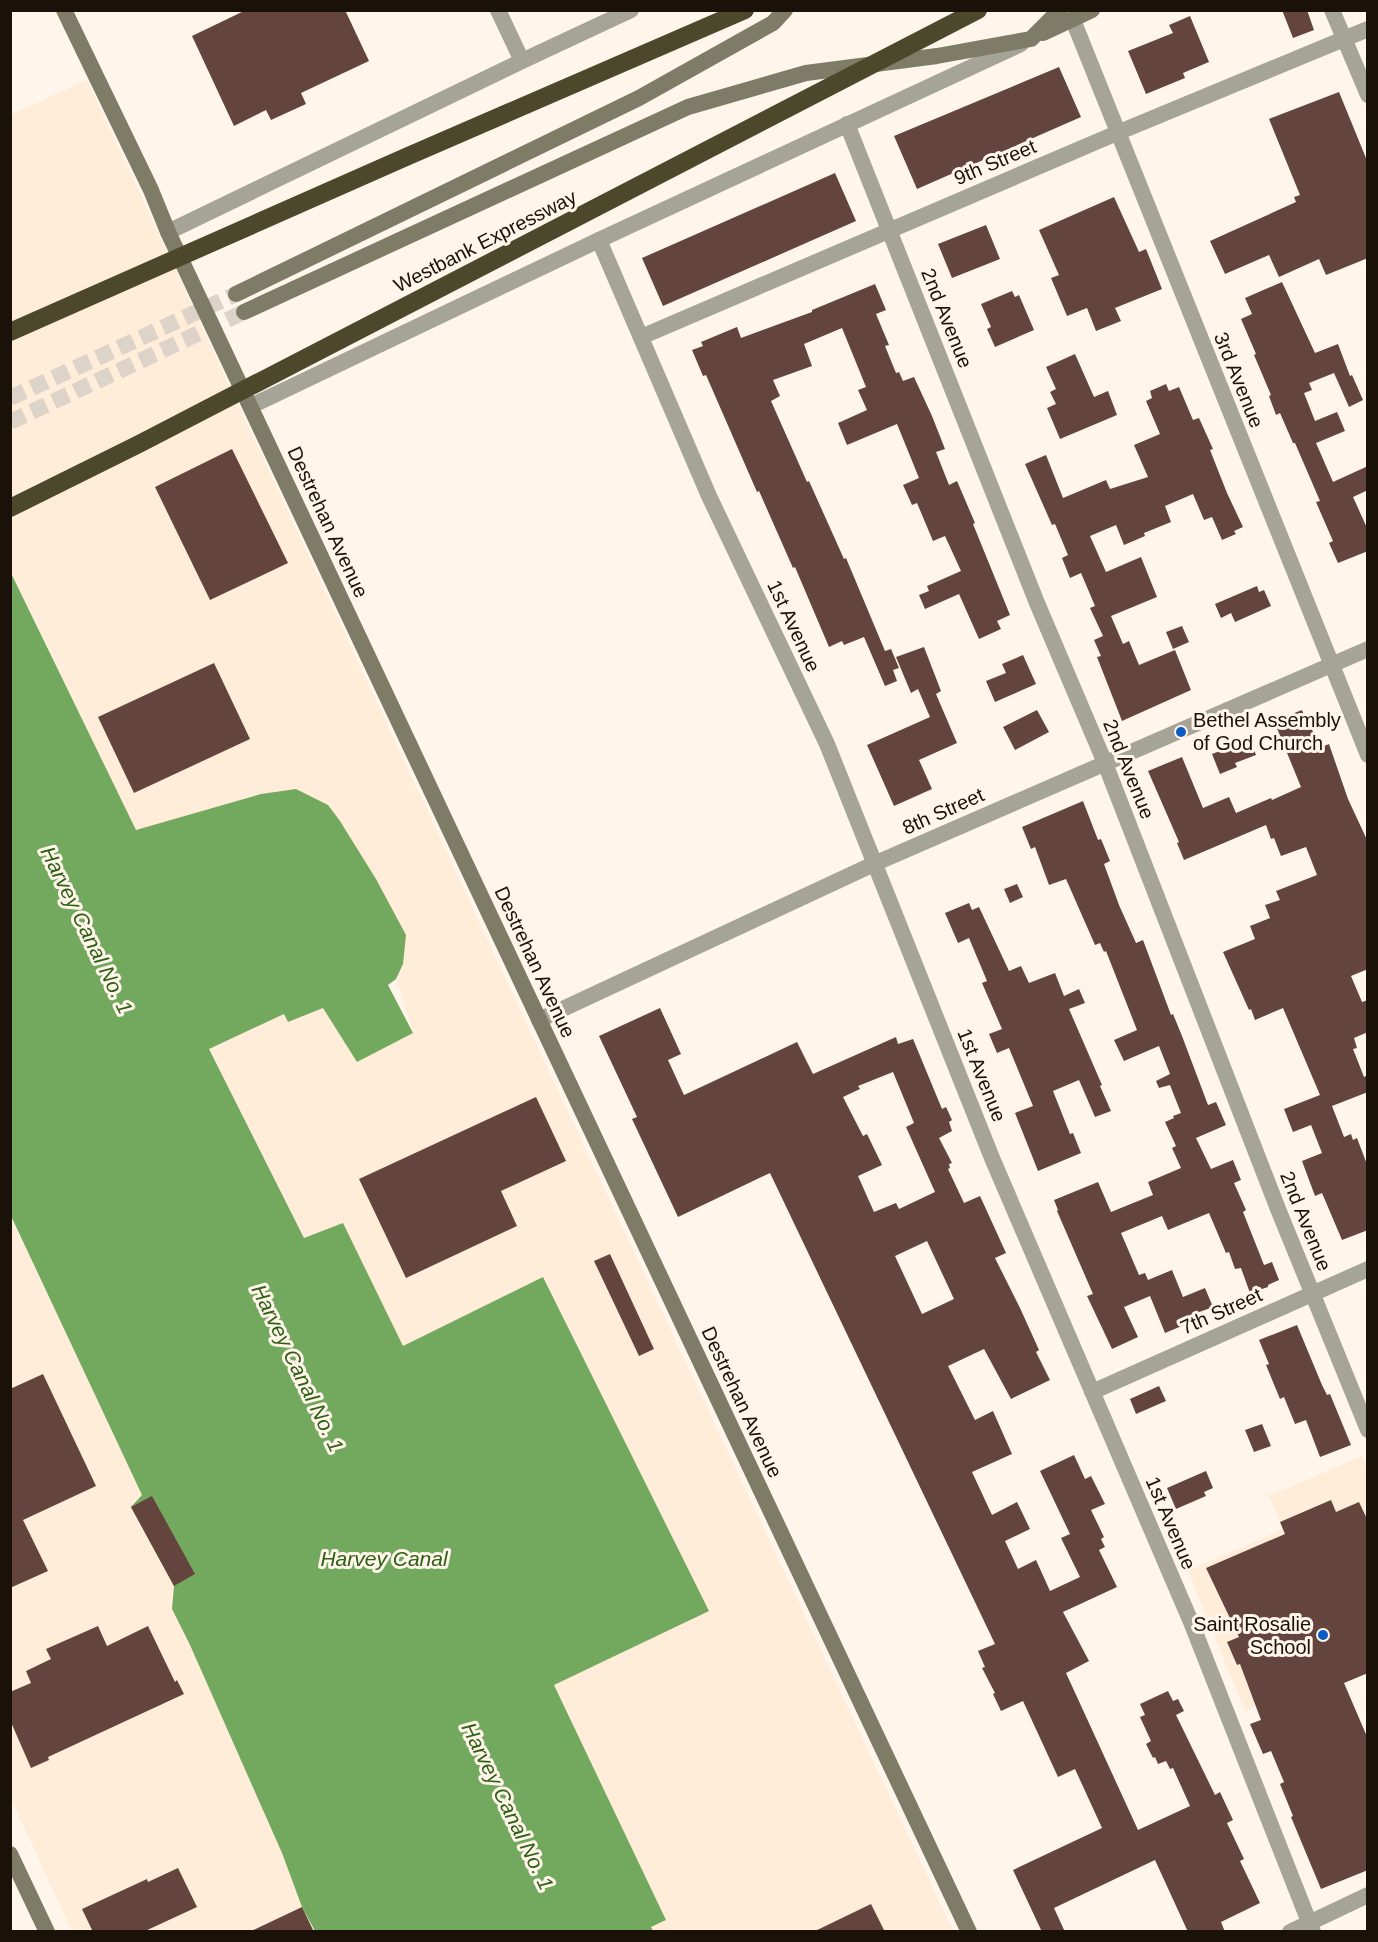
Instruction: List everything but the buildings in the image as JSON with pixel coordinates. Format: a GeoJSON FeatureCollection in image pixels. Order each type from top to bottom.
{"type":"FeatureCollection","features":[{"type":"Feature","properties":{"kind":"highway"},"geometry":{"type":"LineString","coordinates":[[10,332],[745,10]]}},
{"type":"Feature","properties":{"kind":"highway","name":"Westbank Expressway"},"geometry":{"type":"LineString","coordinates":[[10,508],[170,428],[978,10]]}},
{"type":"Feature","properties":{"kind":"main road","name":"Destrehan Avenue"},"geometry":{"type":"LineString","coordinates":[[64,10],[151,190],[168,232],[969,1932]]}},
{"type":"Feature","properties":{"kind":"main road"},"geometry":{"type":"LineString","coordinates":[[236,294],[639,98],[773,23],[784,10]]}},
{"type":"Feature","properties":{"kind":"main road"},"geometry":{"type":"LineString","coordinates":[[244,312],[688,107],[806,73],[937,56],[1031,39],[1066,15],[1092,10]]}},
{"type":"Feature","properties":{"kind":"main road"},"geometry":{"type":"LineString","coordinates":[[10,1854],[47,1932]]}},
{"type":"Feature","properties":{"kind":"street"},"geometry":{"type":"LineString","coordinates":[[498,10],[522,61]]}},
{"type":"Feature","properties":{"kind":"street"},"geometry":{"type":"LineString","coordinates":[[168,232],[631,10]]}},
{"type":"Feature","properties":{"kind":"street"},"geometry":{"type":"LineString","coordinates":[[1332,10],[1368,95]]}},
{"type":"Feature","properties":{"kind":"street","name":"3rd Avenue"},"geometry":{"type":"LineString","coordinates":[[1066,15],[1117,133],[1368,755]]}},
{"type":"Feature","properties":{"kind":"street","name":"9th Street"},"geometry":{"type":"LineString","coordinates":[[641,338],[1117,133],[1368,28]]}},
{"type":"Feature","properties":{"kind":"street"},"geometry":{"type":"LineString","coordinates":[[251,406],[599,240],[1031,39]]}},
{"type":"Feature","properties":{"kind":"street","name":"2nd Avenue"},"geometry":{"type":"LineString","coordinates":[[847,124],[1038,603],[1105,763],[1312,1293],[1368,1430]]}},
{"type":"Feature","properties":{"kind":"street","name":"1st Avenue"},"geometry":{"type":"LineString","coordinates":[[599,240],[710,496],[827,744],[992,1158],[1191,1622],[1312,1927]]}},
{"type":"Feature","properties":{"kind":"street","name":"8th Street"},"geometry":{"type":"LineString","coordinates":[[539,1020],[876,863],[1368,649]]}},
{"type":"Feature","properties":{"kind":"street","name":"7th Street"},"geometry":{"type":"LineString","coordinates":[[1092,1392],[1368,1269]]}},
{"type":"Feature","properties":{"kind":"street"},"geometry":{"type":"LineString","coordinates":[[1290,1932],[1312,1927],[1368,1895]]}},
{"type":"Feature","properties":{"kind":"shaded area"},"geometry":{"type":"Polygon","coordinates":[[[87,80],[953,1931],[653,1931],[651,1927],[666,1920],[554,1684],[708,1610],[544,1277],[403,1346],[343,1223],[305,1239],[209,1049],[285,1014],[288,1022],[323,1008],[413,1033],[396,979],[403,964],[405,935],[376,879],[340,821],[327,805],[296,789],[261,794],[136,830],[11,571],[11,115],[87,80]]]}},
{"type":"Feature","properties":{"kind":"shaded area"},"geometry":{"type":"Polygon","coordinates":[[[10,1216],[142,1495],[132,1507],[174,1586],[172,1609],[282,1853],[302,1907],[315,1931],[72,1931],[11,1799],[10,1216]]]}},
{"type":"Feature","properties":{"kind":"shaded area"},"geometry":{"type":"Polygon","coordinates":[[[1362,1456],[1368,1468],[1367,1673],[1329,1675],[1245,1711],[1188,1571],[1283,1529],[1269,1496],[1362,1456]]]}},
{"type":"Feature","properties":{"kind":"water","name":"Harvey Canal"},"geometry":{"type":"Polygon","coordinates":[[[10,571],[136,830],[261,794],[296,789],[328,805],[376,879],[406,935],[403,964],[396,979],[388,985],[413,1033],[357,1062],[323,1008],[288,1022],[284,1014],[209,1049],[304,1238],[343,1223],[403,1346],[543,1277],[709,1611],[554,1685],[666,1920],[651,1927],[653,1931],[315,1931],[302,1907],[282,1853],[172,1609],[174,1586],[131,1507],[142,1495],[11,1216],[10,571]]]}},
{"type":"Feature","properties":{"kind":"tunnel"},"geometry":{"type":"LineString","coordinates":[[10,398],[236,294]]}},
{"type":"Feature","properties":{"kind":"tunnel"},"geometry":{"type":"LineString","coordinates":[[10,422],[244,312]]}},
{"type":"Feature","properties":{"kind":"place","name":"Bethel Assembly of God Church"},"geometry":{"type":"Point","coordinates":[1181,732]}},
{"type":"Feature","properties":{"kind":"place","name":"Saint Rosalie School"},"geometry":{"type":"Point","coordinates":[1323,1635]}},
{"type":"Feature","properties":{"kind":"water label","name":"Harvey Canal No. 1"},"geometry":{"type":"Point","coordinates":[87,930]}},
{"type":"Feature","properties":{"kind":"water label","name":"Harvey Canal No. 1"},"geometry":{"type":"Point","coordinates":[298,1368]}},
{"type":"Feature","properties":{"kind":"water label","name":"Harvey Canal No. 1"},"geometry":{"type":"Point","coordinates":[508,1806]}}]}
